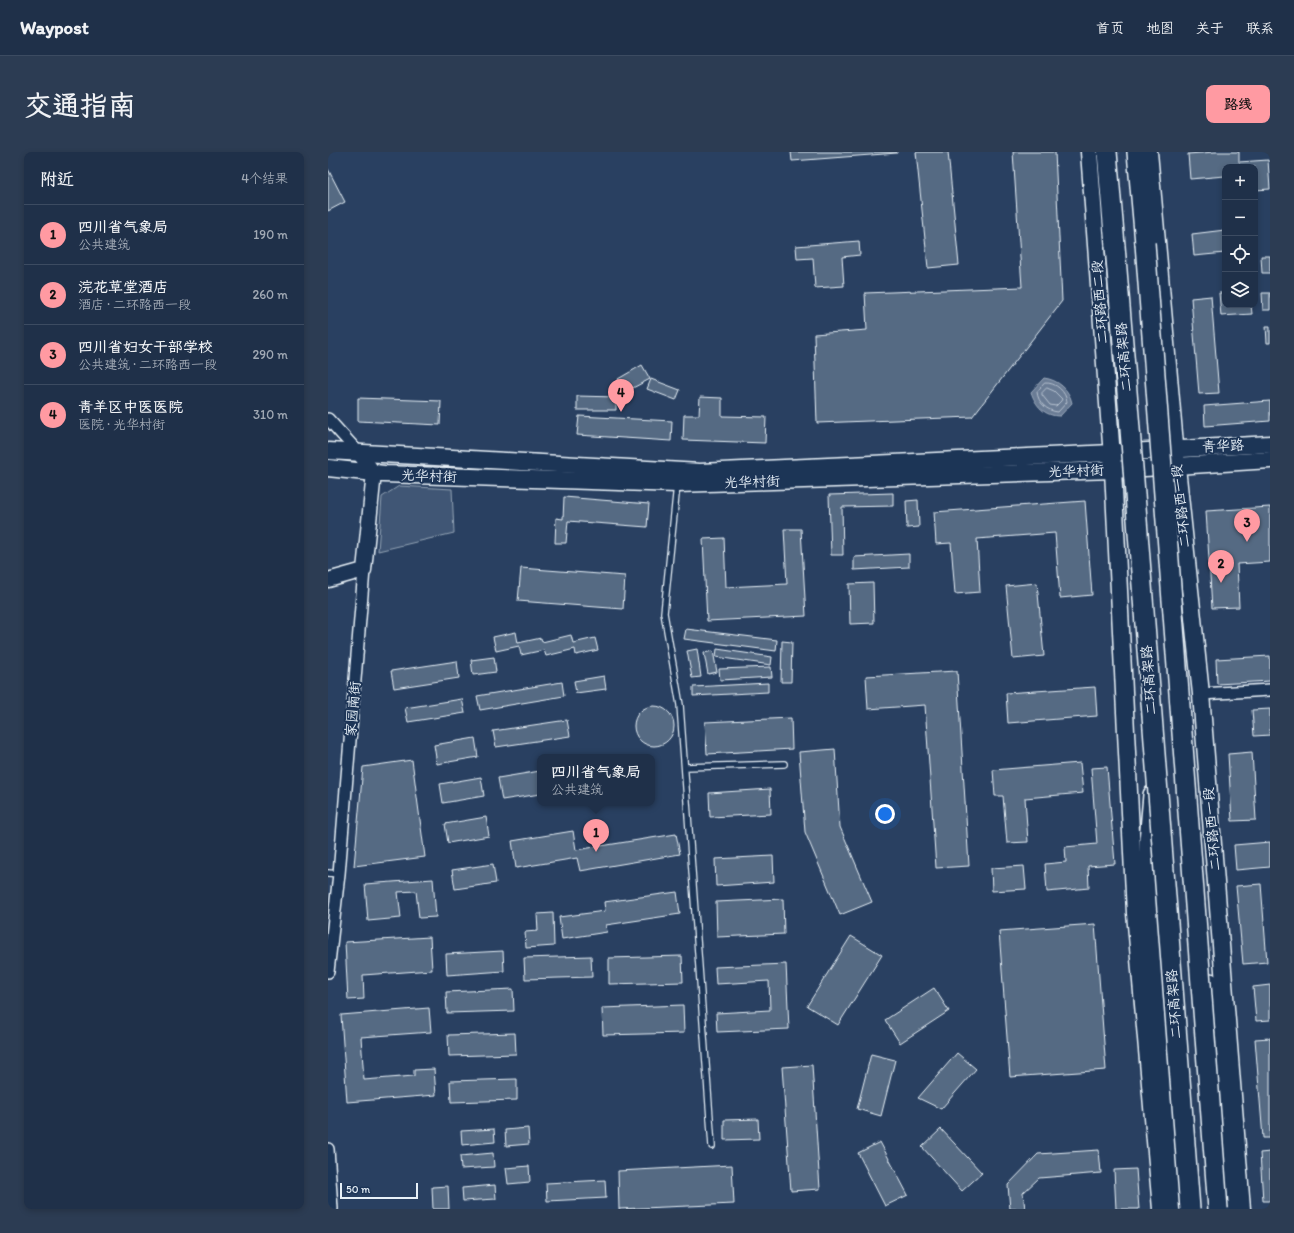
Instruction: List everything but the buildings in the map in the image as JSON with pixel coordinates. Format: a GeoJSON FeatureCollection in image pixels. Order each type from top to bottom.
{"type":"FeatureCollection","features":[{"type":"Feature","properties":{"kind":"highway","name":"二环高架路"},"geometry":{"type":"LineString","coordinates":[[1107,152],[1129,416],[1190,1209]]}},
{"type":"Feature","properties":{"kind":"highway","name":"二环高架路"},"geometry":{"type":"LineString","coordinates":[[1137,152],[1218,1209]]}},
{"type":"Feature","properties":{"kind":"highway"},"geometry":{"type":"LineString","coordinates":[[1155,768],[1149,842],[1150,927],[1175,1209]]}},
{"type":"Feature","properties":{"kind":"highway"},"geometry":{"type":"LineString","coordinates":[[1186,782],[1202,893],[1230,1209]]}},
{"type":"Feature","properties":{"kind":"main road","name":"二环路西二段"},"geometry":{"type":"LineString","coordinates":[[1089,152],[1112,453]]}},
{"type":"Feature","properties":{"kind":"main road"},"geometry":{"type":"LineString","coordinates":[[1148,152],[1176,449]]}},
{"type":"Feature","properties":{"kind":"main road","name":"青华路"},"geometry":{"type":"LineString","coordinates":[[1176,449],[1270,444]]}},
{"type":"Feature","properties":{"kind":"main road","name":"光华村街"},"geometry":{"type":"LineString","coordinates":[[328,451],[358,452],[677,477],[708,471],[1176,449]]}},
{"type":"Feature","properties":{"kind":"main road","name":"二环路西一段"},"geometry":{"type":"LineString","coordinates":[[1176,449],[1201,694],[1242,1209]]}},
{"type":"Feature","properties":{"kind":"main road"},"geometry":{"type":"LineString","coordinates":[[1112,453],[1135,913],[1161,1209]]}},
{"type":"Feature","properties":{"kind":"main road","name":"青华路"},"geometry":{"type":"LineString","coordinates":[[1177,467],[1270,460]]}},
{"type":"Feature","properties":{"kind":"main road","name":"光华村街"},"geometry":{"type":"LineString","coordinates":[[328,468],[374,473],[677,477],[1113,470],[1177,467]]}},
{"type":"Feature","properties":{"kind":"street"},"geometry":{"type":"LineString","coordinates":[[328,419],[358,452],[374,473]]}},
{"type":"Feature","properties":{"kind":"street","name":"家园南街"},"geometry":{"type":"LineString","coordinates":[[328,972],[339,874],[364,570],[374,473]]}},
{"type":"Feature","properties":{"kind":"street"},"geometry":{"type":"LineString","coordinates":[[328,580],[364,570]]}},
{"type":"Feature","properties":{"kind":"street"},"geometry":{"type":"LineString","coordinates":[[1201,694],[1270,690]]}},
{"type":"Feature","properties":{"kind":"street"},"geometry":{"type":"LineString","coordinates":[[328,1149],[332,1209]]}},
{"type":"Feature","properties":{"kind":"lane"},"geometry":{"type":"LineString","coordinates":[[1115,246],[1116,183]]}},
{"type":"Feature","properties":{"kind":"lane"},"geometry":{"type":"LineString","coordinates":[[1135,194],[1144,243]]}},
{"type":"Feature","properties":{"kind":"lane"},"geometry":{"type":"LineString","coordinates":[[677,477],[664,613],[680,705],[712,1146]]}},
{"type":"Feature","properties":{"kind":"lane"},"geometry":{"type":"LineString","coordinates":[[685,767],[784,764]]}},
{"type":"Feature","properties":{"kind":"lane"},"geometry":{"type":"LineString","coordinates":[[328,872],[339,874]]}},
{"type":"Feature","properties":{"kind":"shaded area"},"geometry":{"type":"Polygon","coordinates":[[[399,486],[452,489],[454,533],[378,551],[382,497],[399,486]]]}},
{"type":"Feature","properties":{"kind":"water"},"geometry":{"type":"Polygon","coordinates":[[[1044,378],[1058,383],[1066,389],[1071,398],[1072,403],[1060,416],[1054,416],[1045,412],[1035,402],[1031,392],[1044,378]]]}},
{"type":"Feature","properties":{"kind":"place","name":"青羊区中医医院"},"geometry":{"type":"Point","coordinates":[621,412]}},
{"type":"Feature","properties":{"kind":"place","name":"四川省妇女干部学校"},"geometry":{"type":"Point","coordinates":[1247,542]}},
{"type":"Feature","properties":{"kind":"place","name":"浣花草堂酒店"},"geometry":{"type":"Point","coordinates":[1221,583]}},
{"type":"Feature","properties":{"kind":"place","name":"四川省气象局"},"geometry":{"type":"Point","coordinates":[596,852]}}]}
